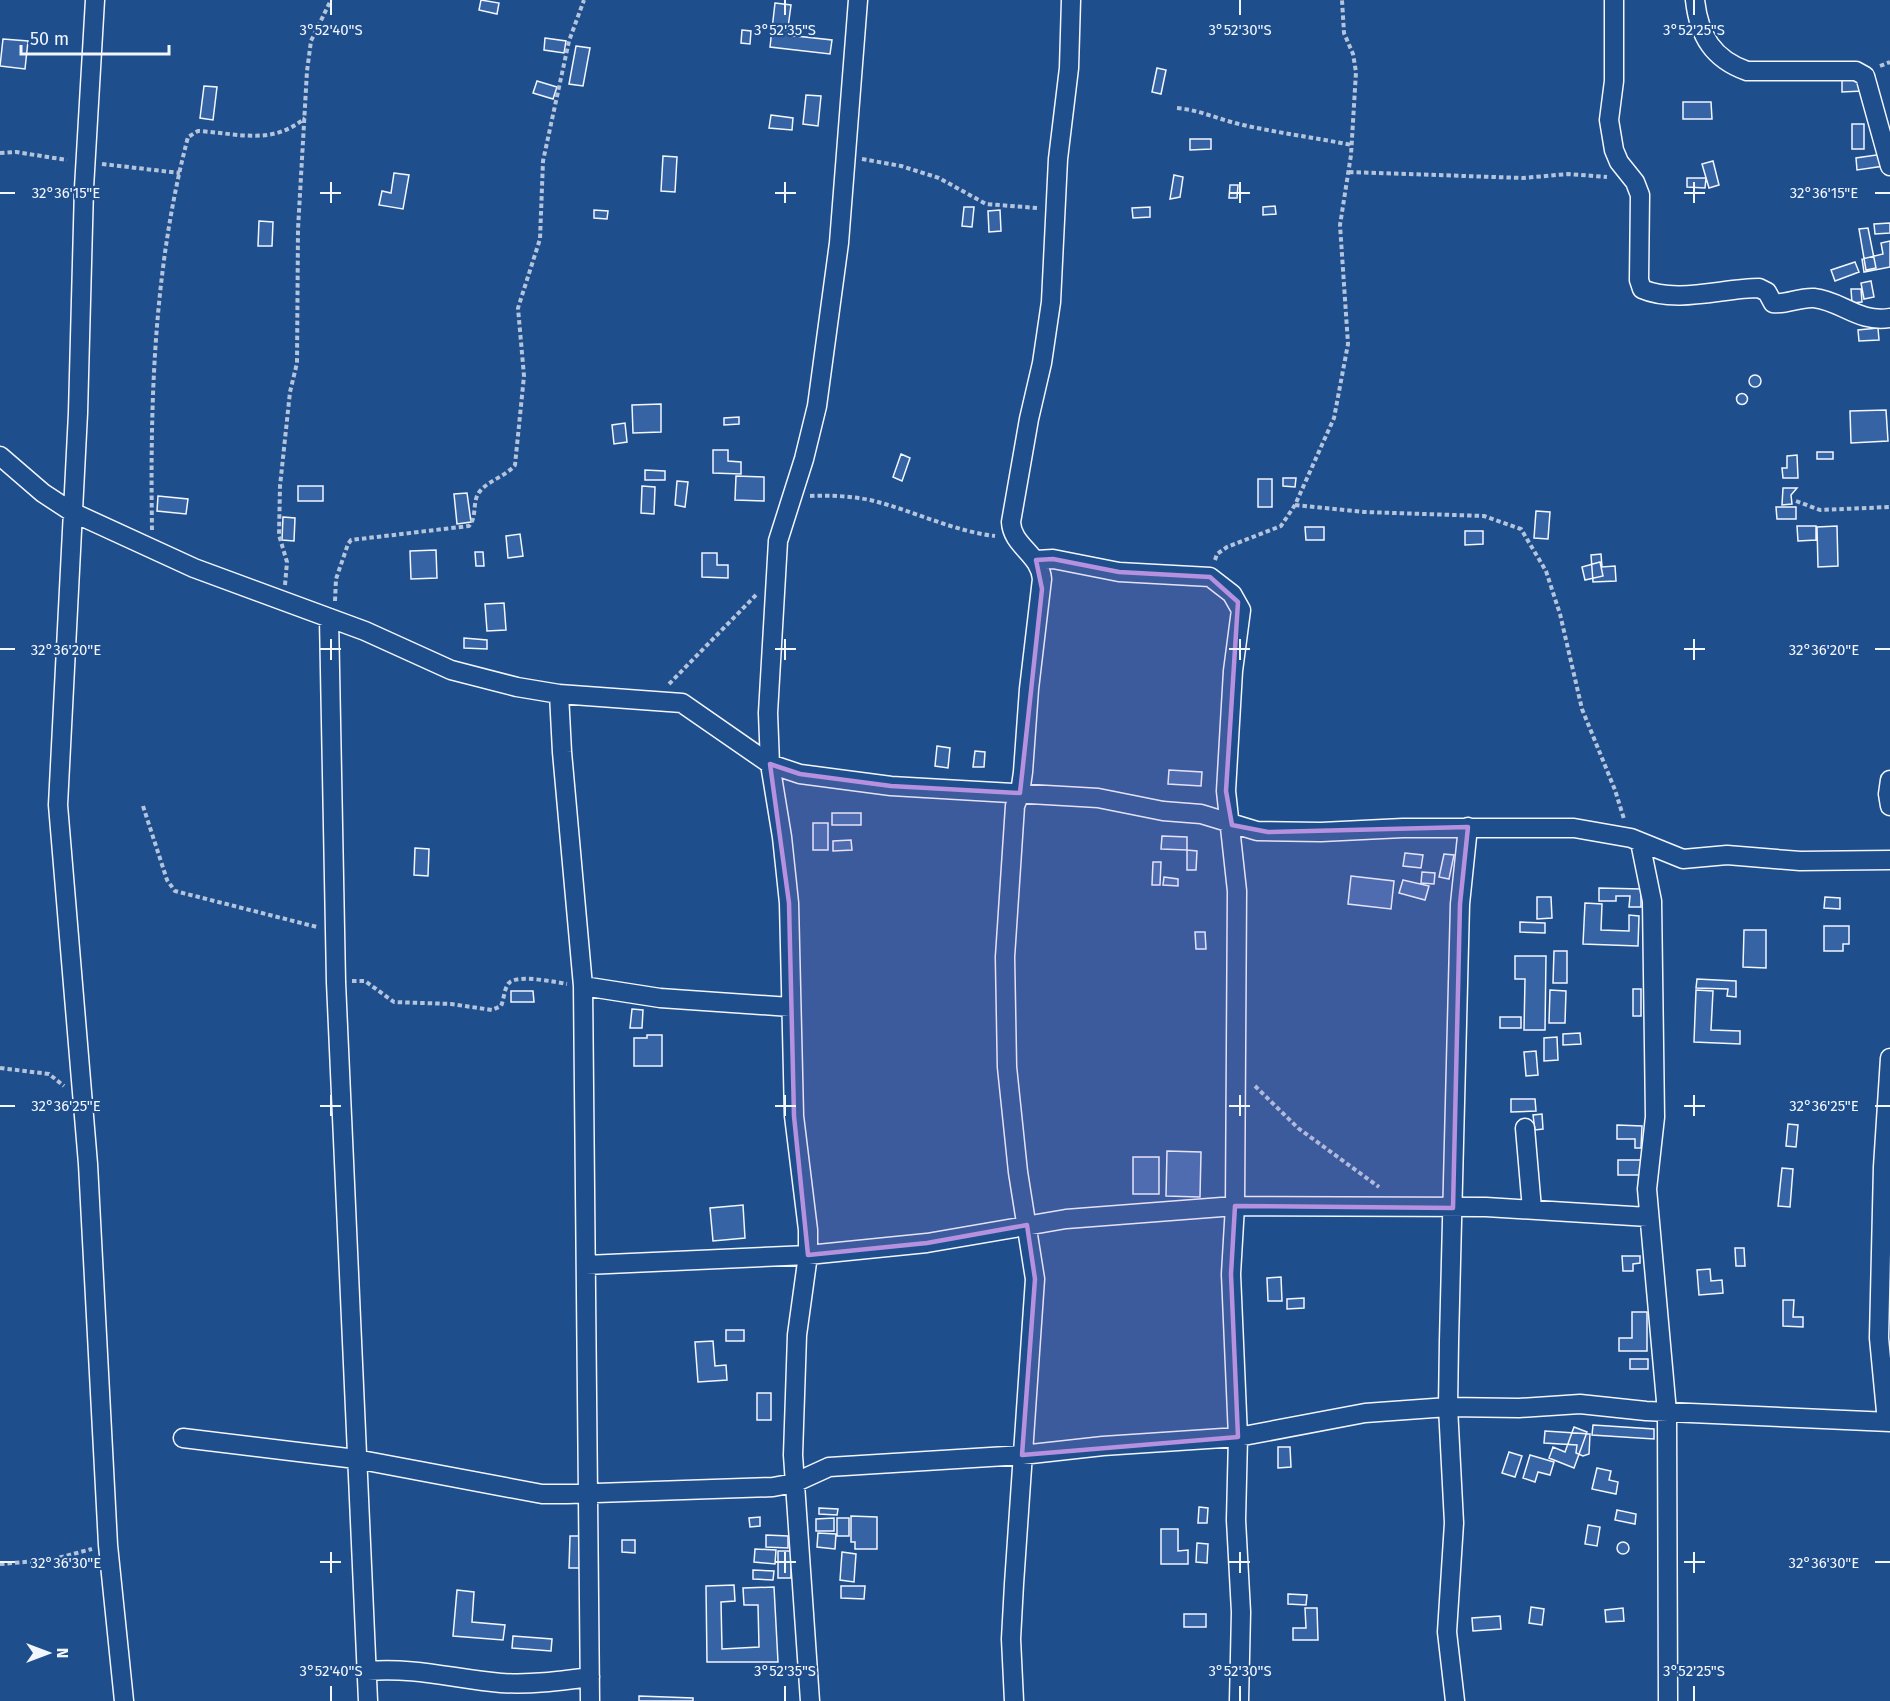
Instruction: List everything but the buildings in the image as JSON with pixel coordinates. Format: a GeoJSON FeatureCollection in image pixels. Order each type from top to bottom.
{"type":"FeatureCollection","features":[{"type":"Feature","properties":{"kind":"street"},"geometry":{"type":"LineString","coordinates":[[95,0],[86,163],[79,403],[58,805],[84,1113],[100,1357],[108,1545],[124,1701]]}},
{"type":"Feature","properties":{"kind":"street"},"geometry":{"type":"LineString","coordinates":[[810,1701],[794,1484],[796,1335],[808,1255],[803,1173],[794,1116],[790,1007],[792,948],[789,903],[782,837],[770,764],[768,713],[778,541],[804,459],[817,406],[839,243],[858,0]]}},
{"type":"Feature","properties":{"kind":"street"},"geometry":{"type":"LineString","coordinates":[[1014,1701],[1011,1639],[1035,1279],[1012,1122],[1005,1015],[1008,899],[1014,806],[1020,793],[1033,653],[1042,589],[1041,567],[1015,537],[1011,522],[1044,353],[1051,302],[1058,159],[1069,68],[1071,0]]}},
{"type":"Feature","properties":{"kind":"street"},"geometry":{"type":"LineString","coordinates":[[1614,0],[1614,81],[1609,110],[1610,129],[1619,162],[1632,178],[1640,195],[1639,280],[1642,289],[1654,293],[1688,294],[1759,288],[1767,292],[1773,303],[1817,298],[1858,315],[1890,318]]}},
{"type":"Feature","properties":{"kind":"street"},"geometry":{"type":"LineString","coordinates":[[1695,0],[1701,30],[1721,59],[1735,66],[1747,71],[1856,71],[1865,76],[1890,166]]}},
{"type":"Feature","properties":{"kind":"street"},"geometry":{"type":"LineString","coordinates":[[0,456],[35,487],[72,512],[194,568],[332,619],[451,670],[517,687],[559,694],[655,700],[689,706],[770,764],[800,774],[850,782],[1098,798],[1163,811],[1201,814],[1248,830],[1268,832],[1468,827],[1574,828],[1635,840],[1683,859],[1727,855],[1800,861],[1890,860]]}},
{"type":"Feature","properties":{"kind":"street"},"geometry":{"type":"LineString","coordinates":[[1036,560],[1053,559],[1119,572],[1210,577],[1232,594],[1241,610],[1233,671],[1226,792],[1232,825],[1237,891],[1235,1206],[1231,1274],[1238,1437],[1236,1505],[1241,1612],[1239,1701]]}},
{"type":"Feature","properties":{"kind":"street"},"geometry":{"type":"LineString","coordinates":[[332,619],[336,982],[368,1701]]}},
{"type":"Feature","properties":{"kind":"street"},"geometry":{"type":"LineString","coordinates":[[559,694],[583,986],[590,1701]]}},
{"type":"Feature","properties":{"kind":"street"},"geometry":{"type":"LineString","coordinates":[[1890,780],[1888,794],[1890,807]]}},
{"type":"Feature","properties":{"kind":"street"},"geometry":{"type":"LineString","coordinates":[[1455,1701],[1447,1632],[1454,1522],[1449,1407],[1460,904],[1468,827]]}},
{"type":"Feature","properties":{"kind":"street"},"geometry":{"type":"LineString","coordinates":[[1635,840],[1652,901],[1655,1117],[1647,1175],[1648,1217],[1667,1412],[1668,1701]]}},
{"type":"Feature","properties":{"kind":"street"},"geometry":{"type":"LineString","coordinates":[[583,986],[660,998],[790,1007]]}},
{"type":"Feature","properties":{"kind":"street"},"geometry":{"type":"LineString","coordinates":[[183,1438],[356,1459],[542,1494],[773,1487],[794,1484],[817,1470],[837,1466],[1022,1455],[1102,1446],[1238,1437],[1365,1413],[1449,1407],[1519,1408],[1570,1404],[1667,1412],[1889,1422],[1879,1329],[1883,1167],[1890,1058]]}},
{"type":"Feature","properties":{"kind":"street"},"geometry":{"type":"LineString","coordinates":[[1525,1128],[1532,1209]]}},
{"type":"Feature","properties":{"kind":"street"},"geometry":{"type":"LineString","coordinates":[[586,1264],[808,1255],[927,1244],[1027,1225],[1235,1206],[1532,1209],[1648,1217]]}},
{"type":"Feature","properties":{"kind":"street"},"geometry":{"type":"LineString","coordinates":[[367,1671],[412,1669],[502,1683],[552,1683],[590,1677]]}},
{"type":"Feature","properties":{"kind":"path"},"geometry":{"type":"LineString","coordinates":[[284,601],[287,562],[279,535],[280,486],[290,392],[297,363],[298,229],[311,41],[331,0]]}},
{"type":"Feature","properties":{"kind":"path"},"geometry":{"type":"LineString","coordinates":[[332,619],[336,579],[351,540],[469,526],[473,521],[477,495],[481,489],[510,472],[515,465],[524,376],[518,308],[540,239],[543,161],[569,41],[584,0]]}},
{"type":"Feature","properties":{"kind":"path"},"geometry":{"type":"LineString","coordinates":[[1210,577],[1215,558],[1221,550],[1281,526],[1295,505],[1330,431],[1347,360],[1347,330],[1340,248],[1342,208],[1352,145],[1356,72],[1353,54],[1344,33],[1342,0]]}},
{"type":"Feature","properties":{"kind":"path"},"geometry":{"type":"LineString","coordinates":[[1177,108],[1198,110],[1217,119],[1245,126],[1352,145]]}},
{"type":"Feature","properties":{"kind":"path"},"geometry":{"type":"LineString","coordinates":[[152,549],[151,444],[154,344],[160,279],[180,174],[191,133],[198,131],[242,136],[276,134],[292,130],[306,118]]}},
{"type":"Feature","properties":{"kind":"path"},"geometry":{"type":"LineString","coordinates":[[0,153],[16,152],[180,174]]}},
{"type":"Feature","properties":{"kind":"path"},"geometry":{"type":"LineString","coordinates":[[847,155],[901,166],[939,178],[986,204],[1057,208]]}},
{"type":"Feature","properties":{"kind":"path"},"geometry":{"type":"LineString","coordinates":[[1349,172],[1523,178],[1568,174],[1632,178]]}},
{"type":"Feature","properties":{"kind":"path"},"geometry":{"type":"LineString","coordinates":[[791,496],[839,495],[871,501],[992,536],[1015,537]]}},
{"type":"Feature","properties":{"kind":"path"},"geometry":{"type":"LineString","coordinates":[[1796,501],[1820,510],[1890,507]]}},
{"type":"Feature","properties":{"kind":"path"},"geometry":{"type":"LineString","coordinates":[[1295,505],[1364,512],[1484,516],[1521,528],[1546,571],[1560,614],[1582,709],[1635,840]]}},
{"type":"Feature","properties":{"kind":"path"},"geometry":{"type":"LineString","coordinates":[[655,700],[684,667],[776,575]]}},
{"type":"Feature","properties":{"kind":"path"},"geometry":{"type":"LineString","coordinates":[[143,806],[166,880],[175,891],[335,931]]}},
{"type":"Feature","properties":{"kind":"path"},"geometry":{"type":"LineString","coordinates":[[336,982],[365,981],[394,1002],[451,1004],[492,1010],[501,1006],[508,983],[514,980],[538,980],[583,986]]}},
{"type":"Feature","properties":{"kind":"path"},"geometry":{"type":"LineString","coordinates":[[1236,1066],[1277,1110],[1298,1128],[1381,1189]]}},
{"type":"Feature","properties":{"kind":"path"},"geometry":{"type":"LineString","coordinates":[[0,1068],[49,1074],[63,1085],[84,1113]]}},
{"type":"Feature","properties":{"kind":"path"},"geometry":{"type":"LineString","coordinates":[[0,1564],[50,1560],[108,1545]]}},
{"type":"Feature","properties":{"kind":"highlighted area"},"geometry":{"type":"Polygon","coordinates":[[[1053,559],[1119,572],[1210,577],[1238,602],[1226,791],[1232,825],[1268,832],[1468,827],[1460,904],[1453,1208],[1235,1206],[1231,1274],[1238,1437],[1022,1455],[1035,1279],[1027,1225],[927,1243],[808,1255],[794,1116],[789,903],[770,764],[800,774],[891,786],[1020,793],[1042,589],[1036,560],[1053,559]]]}}]}
